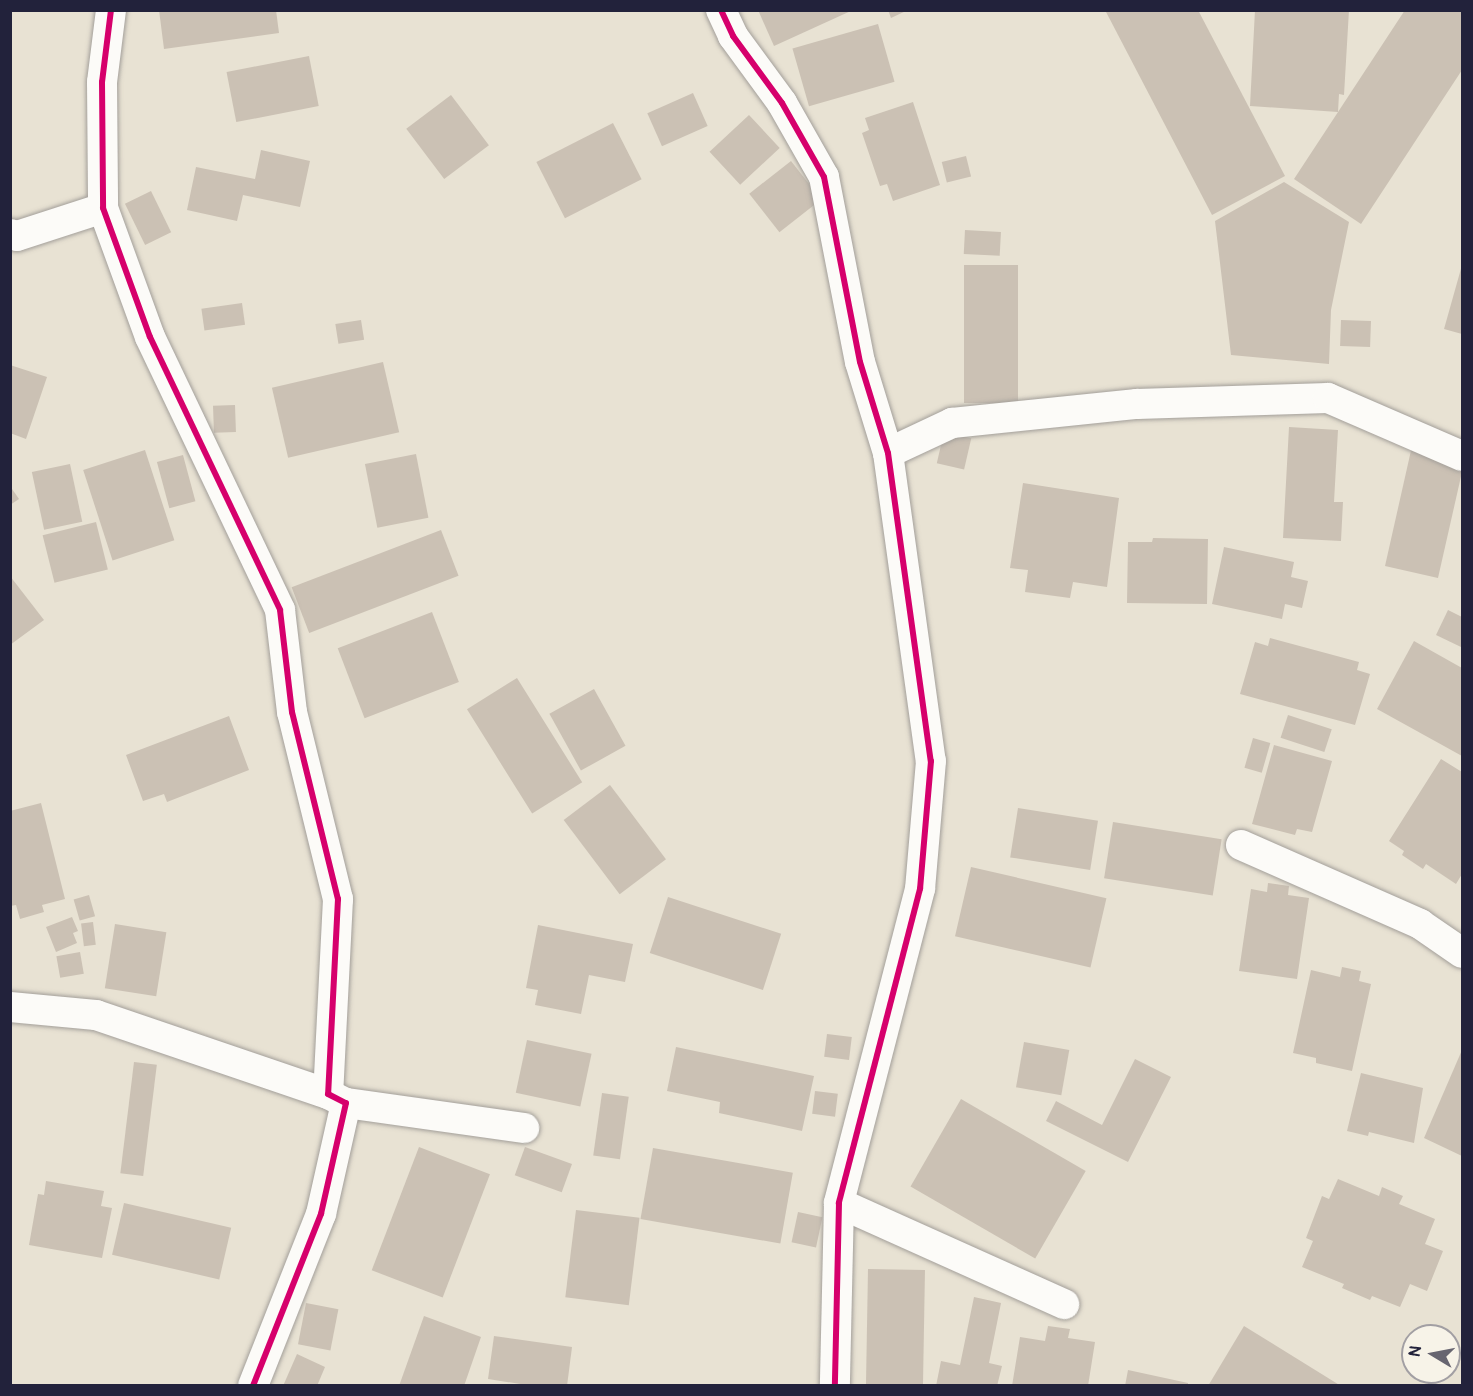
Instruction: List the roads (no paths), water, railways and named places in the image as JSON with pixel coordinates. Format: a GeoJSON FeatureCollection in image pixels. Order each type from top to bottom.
{"type":"FeatureCollection","features":[{"type":"Feature","properties":{"kind":"street"},"geometry":{"type":"LineString","coordinates":[[111,10],[102,82],[103,208],[150,338],[280,610],[292,712],[338,899],[337,1099],[321,1214],[253,1386]]}},
{"type":"Feature","properties":{"kind":"street"},"geometry":{"type":"LineString","coordinates":[[721,10],[733,36],[782,103],[824,177],[860,362],[888,453],[931,761],[920,889],[839,1203],[835,1386]]}},
{"type":"Feature","properties":{"kind":"street"},"geometry":{"type":"LineString","coordinates":[[10,234],[16,236],[103,208]]}},
{"type":"Feature","properties":{"kind":"street"},"geometry":{"type":"LineString","coordinates":[[888,453],[952,423],[1137,404],[1329,398],[1462,456]]}},
{"type":"Feature","properties":{"kind":"street"},"geometry":{"type":"LineString","coordinates":[[1241,845],[1420,924],[1462,953]]}},
{"type":"Feature","properties":{"kind":"street"},"geometry":{"type":"LineString","coordinates":[[10,1007],[96,1015],[337,1099],[524,1128]]}},
{"type":"Feature","properties":{"kind":"street"},"geometry":{"type":"LineString","coordinates":[[839,1203],[1064,1304]]}}]}
